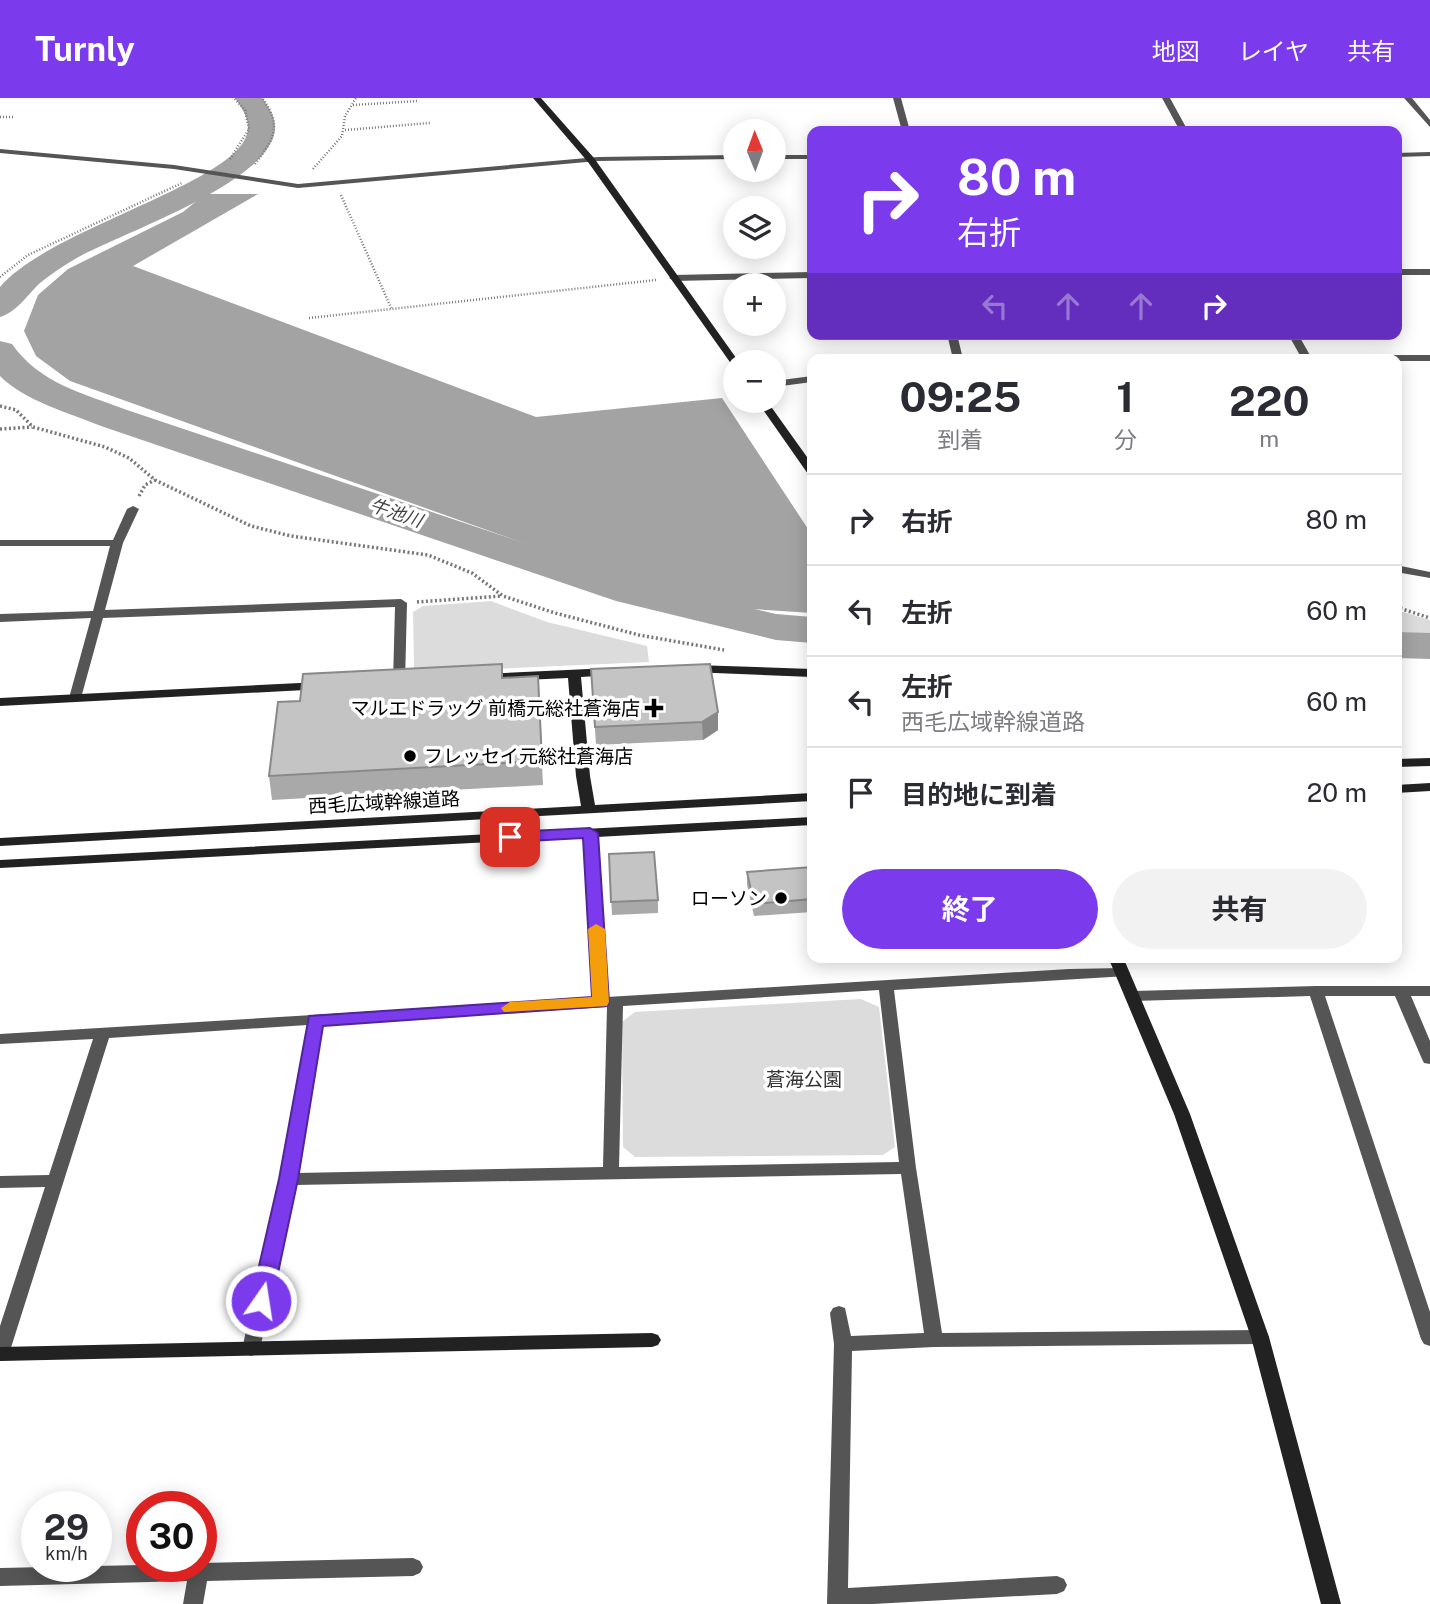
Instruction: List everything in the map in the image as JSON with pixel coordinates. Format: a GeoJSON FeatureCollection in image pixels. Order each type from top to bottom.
{"type":"FeatureCollection","features":[{"type":"Feature","properties":{"kind":"street"},"geometry":{"type":"LineString","coordinates":[[537,98],[591,160],[726,350]]}},
{"type":"Feature","properties":{"kind":"street"},"geometry":{"type":"LineString","coordinates":[[897,98],[905,126]]}},
{"type":"Feature","properties":{"kind":"street"},"geometry":{"type":"LineString","coordinates":[[1166,98],[1181,126]]}},
{"type":"Feature","properties":{"kind":"street"},"geometry":{"type":"LineString","coordinates":[[1408,98],[1430,125]]}},
{"type":"Feature","properties":{"kind":"street"},"geometry":{"type":"LineString","coordinates":[[0,151],[213,172],[298,186],[591,160],[723,158]]}},
{"type":"Feature","properties":{"kind":"street"},"geometry":{"type":"LineString","coordinates":[[1402,155],[1430,155]]}},
{"type":"Feature","properties":{"kind":"street"},"geometry":{"type":"LineString","coordinates":[[786,157],[807,157]]}},
{"type":"Feature","properties":{"kind":"street"},"geometry":{"type":"LineString","coordinates":[[1402,272],[1430,272]]}},
{"type":"Feature","properties":{"kind":"street"},"geometry":{"type":"LineString","coordinates":[[674,278],[807,275]]}},
{"type":"Feature","properties":{"kind":"street"},"geometry":{"type":"LineString","coordinates":[[1402,358],[1430,358]]}},
{"type":"Feature","properties":{"kind":"street"},"geometry":{"type":"LineString","coordinates":[[786,382],[807,380]]}},
{"type":"Feature","properties":{"kind":"street"},"geometry":{"type":"LineString","coordinates":[[770,413],[807,465]]}},
{"type":"Feature","properties":{"kind":"street"},"geometry":{"type":"LineString","coordinates":[[75,698],[117,543],[133,509]]}},
{"type":"Feature","properties":{"kind":"street"},"geometry":{"type":"LineString","coordinates":[[0,543],[117,543]]}},
{"type":"Feature","properties":{"kind":"street"},"geometry":{"type":"LineString","coordinates":[[1402,569],[1430,575]]}},
{"type":"Feature","properties":{"kind":"street"},"geometry":{"type":"LineString","coordinates":[[0,618],[401,603],[399,682]]}},
{"type":"Feature","properties":{"kind":"street"},"geometry":{"type":"LineString","coordinates":[[677,669],[807,673]]}},
{"type":"Feature","properties":{"kind":"street"},"geometry":{"type":"LineString","coordinates":[[467,679],[626,671]]}},
{"type":"Feature","properties":{"kind":"street"},"geometry":{"type":"LineString","coordinates":[[574,674],[583,776],[589,810]]}},
{"type":"Feature","properties":{"kind":"street"},"geometry":{"type":"LineString","coordinates":[[0,702],[332,685]]}},
{"type":"Feature","properties":{"kind":"street"},"geometry":{"type":"LineString","coordinates":[[1402,763],[1430,762]]}},
{"type":"Feature","properties":{"kind":"street"},"geometry":{"type":"LineString","coordinates":[[1402,789],[1430,787]]}},
{"type":"Feature","properties":{"kind":"street","name":"西毛広域幹線道路"},"geometry":{"type":"LineString","coordinates":[[0,842],[807,797]]}},
{"type":"Feature","properties":{"kind":"street"},"geometry":{"type":"LineString","coordinates":[[0,864],[807,821]]}},
{"type":"Feature","properties":{"kind":"street"},"geometry":{"type":"LineString","coordinates":[[590,833],[608,1002],[611,1172]]}},
{"type":"Feature","properties":{"kind":"street"},"geometry":{"type":"LineString","coordinates":[[1118,963],[1182,1114],[1260,1337],[1331,1604]]}},
{"type":"Feature","properties":{"kind":"street"},"geometry":{"type":"LineString","coordinates":[[0,1039],[1122,973]]}},
{"type":"Feature","properties":{"kind":"street"},"geometry":{"type":"LineString","coordinates":[[886,985],[908,1168],[934,1340]]}},
{"type":"Feature","properties":{"kind":"street"},"geometry":{"type":"LineString","coordinates":[[1316,991],[1430,1339]]}},
{"type":"Feature","properties":{"kind":"street"},"geometry":{"type":"LineString","coordinates":[[1401,991],[1430,1059]]}},
{"type":"Feature","properties":{"kind":"street"},"geometry":{"type":"LineString","coordinates":[[1133,996],[1430,991]]}},
{"type":"Feature","properties":{"kind":"street"},"geometry":{"type":"LineString","coordinates":[[251,1349],[288,1179],[316,1021]]}},
{"type":"Feature","properties":{"kind":"street"},"geometry":{"type":"LineString","coordinates":[[103,1033],[0,1354],[652,1340]]}},
{"type":"Feature","properties":{"kind":"street"},"geometry":{"type":"LineString","coordinates":[[288,1179],[908,1168]]}},
{"type":"Feature","properties":{"kind":"street"},"geometry":{"type":"LineString","coordinates":[[0,1182],[55,1181]]}},
{"type":"Feature","properties":{"kind":"street"},"geometry":{"type":"LineString","coordinates":[[839,1313],[842,1344],[838,1600],[1057,1585]]}},
{"type":"Feature","properties":{"kind":"street"},"geometry":{"type":"LineString","coordinates":[[842,1344],[934,1340],[1260,1337]]}},
{"type":"Feature","properties":{"kind":"street"},"geometry":{"type":"LineString","coordinates":[[217,1572],[413,1567]]}},
{"type":"Feature","properties":{"kind":"street"},"geometry":{"type":"LineString","coordinates":[[0,1577],[126,1574]]}},
{"type":"Feature","properties":{"kind":"street"},"geometry":{"type":"LineString","coordinates":[[193,1604],[197,1582]]}},
{"type":"Feature","properties":{"kind":"path"},"geometry":{"type":"LineString","coordinates":[[0,277],[28,255],[65,236],[213,172],[229,160],[247,135],[250,121],[245,110],[234,98]]}},
{"type":"Feature","properties":{"kind":"path"},"geometry":{"type":"LineString","coordinates":[[240,176],[266,149],[275,129],[275,116],[262,98]]}},
{"type":"Feature","properties":{"kind":"path"},"geometry":{"type":"LineString","coordinates":[[298,186],[342,136],[345,116],[356,98]]}},
{"type":"Feature","properties":{"kind":"path"},"geometry":{"type":"LineString","coordinates":[[353,105],[416,101]]}},
{"type":"Feature","properties":{"kind":"path"},"geometry":{"type":"LineString","coordinates":[[0,117],[13,117]]}},
{"type":"Feature","properties":{"kind":"path"},"geometry":{"type":"LineString","coordinates":[[345,130],[430,123]]}},
{"type":"Feature","properties":{"kind":"path"},"geometry":{"type":"LineString","coordinates":[[335,183],[392,310]]}},
{"type":"Feature","properties":{"kind":"path"},"geometry":{"type":"LineString","coordinates":[[309,318],[674,278]]}},
{"type":"Feature","properties":{"kind":"path"},"geometry":{"type":"LineString","coordinates":[[0,406],[16,410],[33,427]]}},
{"type":"Feature","properties":{"kind":"path"},"geometry":{"type":"LineString","coordinates":[[0,429],[33,427],[104,447],[129,458],[155,480],[251,526],[291,536],[428,555],[472,573],[503,596]]}},
{"type":"Feature","properties":{"kind":"path"},"geometry":{"type":"LineString","coordinates":[[401,603],[503,596],[639,635],[726,650]]}},
{"type":"Feature","properties":{"kind":"path"},"geometry":{"type":"LineString","coordinates":[[1402,609],[1430,618]]}},
{"type":"Feature","properties":{"kind":"green space"},"geometry":{"type":"Polygon","coordinates":[[[491,601],[547,622],[647,646],[649,662],[426,672],[414,668],[413,612],[423,606],[491,601]]]}},
{"type":"Feature","properties":{"kind":"green space"},"geometry":{"type":"Polygon","coordinates":[[[1402,612],[1430,620],[1430,637],[1402,634],[1402,612]]]}},
{"type":"Feature","properties":{"kind":"green space","name":"蒼海公園"},"geometry":{"type":"Polygon","coordinates":[[[861,999],[879,1007],[895,1147],[883,1155],[635,1157],[623,1147],[622,1022],[635,1012],[861,999]]]}},
{"type":"Feature","properties":{"kind":"shaded area"},"geometry":{"type":"Polygon","coordinates":[[[205,194],[258,194],[133,266],[536,417],[722,398],[723,413],[732,413],[807,527],[807,613],[736,608],[635,583],[70,381],[36,356],[24,331],[38,295],[68,269],[183,212],[205,194]]]}},
{"type":"Feature","properties":{"kind":"building","name":"フレッセイ元総社蒼海店"},"geometry":{"type":"Polygon","coordinates":[[[502,664],[502,678],[538,676],[542,761],[269,776],[278,702],[300,701],[303,674],[502,664]]]}},
{"type":"Feature","properties":{"kind":"building","name":"マルエドラッグ 前橋元総社蒼海店"},"geometry":{"type":"Polygon","coordinates":[[[710,664],[718,712],[702,722],[595,727],[591,669],[710,664]]]}},
{"type":"Feature","properties":{"kind":"building"},"geometry":{"type":"Polygon","coordinates":[[[654,852],[658,900],[611,902],[609,854],[654,852]]]}},
{"type":"Feature","properties":{"kind":"building"},"geometry":{"type":"Polygon","coordinates":[[[807,867],[807,899],[754,904],[747,872],[807,867]]]}},
{"type":"Feature","properties":{"kind":"waterway","name":"牛池川"},"geometry":{"type":"LineString","coordinates":[[0,307],[31,274],[67,251],[230,171],[248,155],[259,138],[261,119],[248,98]]}},
{"type":"Feature","properties":{"kind":"waterway","name":"牛池川"},"geometry":{"type":"LineString","coordinates":[[0,351],[6,363],[32,383],[114,418],[631,592],[776,627],[807,630]]}},
{"type":"Feature","properties":{"kind":"waterway","name":"牛池川"},"geometry":{"type":"LineString","coordinates":[[1402,645],[1430,646]]}},
{"type":"Feature","properties":{"kind":"slow traffic"},"geometry":{"type":"LineString","coordinates":[[510,1008],[601,1002],[596,929]]}},
{"type":"Feature","properties":{"kind":"place","name":"マルエドラッグ 前橋元総社蒼海店"},"geometry":{"type":"Point","coordinates":[654,708]}},
{"type":"Feature","properties":{"kind":"place","name":"フレッセイ元総社蒼海店"},"geometry":{"type":"Point","coordinates":[410,756]}},
{"type":"Feature","properties":{"kind":"place","name":"ローソン"},"geometry":{"type":"Point","coordinates":[781,898]}},
{"type":"Feature","properties":{"kind":"route"},"geometry":{"type":"LineString","coordinates":[[261,1301],[288,1179],[316,1021],[601,1002],[590,833],[510,837]]}}]}
